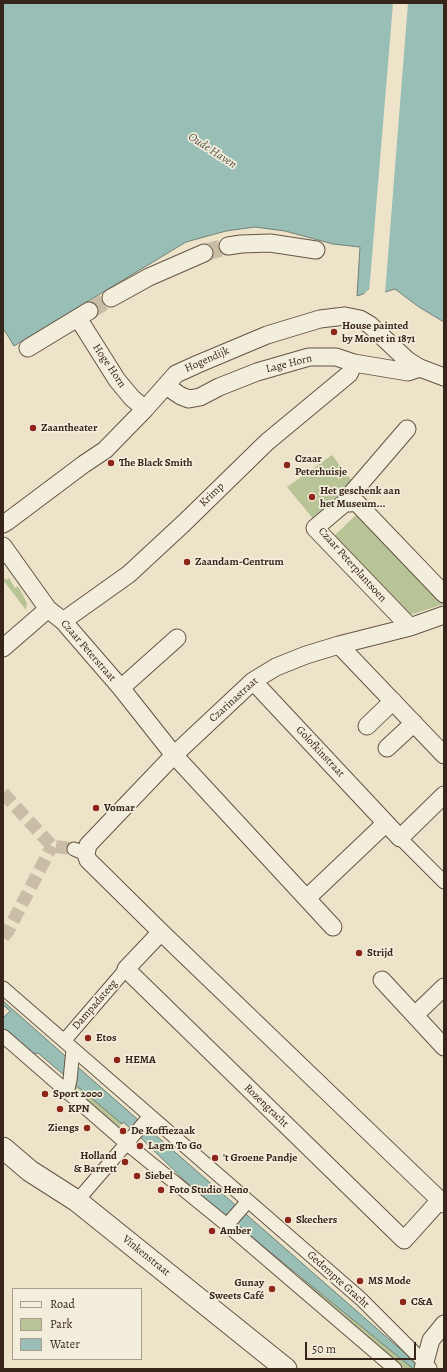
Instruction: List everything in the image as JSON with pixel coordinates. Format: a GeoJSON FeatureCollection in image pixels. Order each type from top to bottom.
{"type":"FeatureCollection","features":[{"type":"Feature","properties":{"kind":"street"},"geometry":{"type":"LineString","coordinates":[[228,246],[270,243],[316,250]]}},
{"type":"Feature","properties":{"kind":"street"},"geometry":{"type":"LineString","coordinates":[[111,298],[149,276],[204,253]]}},
{"type":"Feature","properties":{"kind":"street","name":"Hoge Horn"},"geometry":{"type":"LineString","coordinates":[[28,348],[84,314],[117,380],[132,398],[145,409]]}},
{"type":"Feature","properties":{"kind":"street","name":"Hogendijk"},"geometry":{"type":"LineString","coordinates":[[3,524],[8,522],[84,464],[105,450],[145,409],[176,374],[267,335],[320,319],[340,316],[360,319],[370,325],[407,360],[420,368],[444,377]]}},
{"type":"Feature","properties":{"kind":"street","name":"Lage Horn"},"geometry":{"type":"LineString","coordinates":[[166,386],[181,396],[189,399],[200,397],[257,372],[309,356],[336,357],[354,362],[408,372],[420,368]]}},
{"type":"Feature","properties":{"kind":"street","name":"Krimp"},"geometry":{"type":"LineString","coordinates":[[63,621],[129,574],[267,442],[349,374],[354,362]]}},
{"type":"Feature","properties":{"kind":"street"},"geometry":{"type":"LineString","coordinates":[[407,429],[352,493],[350,503],[357,503],[444,594]]}},
{"type":"Feature","properties":{"kind":"street","name":"Czaar Peterplantsoen"},"geometry":{"type":"LineString","coordinates":[[350,503],[346,502],[315,528],[410,627]]}},
{"type":"Feature","properties":{"kind":"street","name":"Czaar Peterstraat"},"geometry":{"type":"LineString","coordinates":[[3,546],[48,609],[63,621],[121,688],[174,755],[306,898]]}},
{"type":"Feature","properties":{"kind":"street"},"geometry":{"type":"LineString","coordinates":[[3,648],[48,609]]}},
{"type":"Feature","properties":{"kind":"street","name":"Czarinastraat"},"geometry":{"type":"LineString","coordinates":[[82,850],[174,755],[253,681],[276,667],[306,655],[410,627],[444,615]]}},
{"type":"Feature","properties":{"kind":"street"},"geometry":{"type":"LineString","coordinates":[[121,688],[177,638]]}},
{"type":"Feature","properties":{"kind":"street"},"geometry":{"type":"LineString","coordinates":[[339,645],[444,755]]}},
{"type":"Feature","properties":{"kind":"street","name":"Golofkinstraat"},"geometry":{"type":"LineString","coordinates":[[253,681],[400,838],[444,882]]}},
{"type":"Feature","properties":{"kind":"street"},"geometry":{"type":"LineString","coordinates":[[367,726],[393,701]]}},
{"type":"Feature","properties":{"kind":"street"},"geometry":{"type":"LineString","coordinates":[[387,748],[414,723]]}},
{"type":"Feature","properties":{"kind":"street"},"geometry":{"type":"LineString","coordinates":[[400,838],[444,794]]}},
{"type":"Feature","properties":{"kind":"street"},"geometry":{"type":"LineString","coordinates":[[333,927],[306,898],[386,823]]}},
{"type":"Feature","properties":{"kind":"street","name":"Rozengracht"},"geometry":{"type":"LineString","coordinates":[[82,850],[88,860],[161,932],[442,1202],[404,1240],[126,969]]}},
{"type":"Feature","properties":{"kind":"street"},"geometry":{"type":"LineString","coordinates":[[126,969],[161,932]]}},
{"type":"Feature","properties":{"kind":"street","name":"Dampadsteeg"},"geometry":{"type":"LineString","coordinates":[[70,1051],[126,969]]}},
{"type":"Feature","properties":{"kind":"street"},"geometry":{"type":"LineString","coordinates":[[382,980],[444,1047]]}},
{"type":"Feature","properties":{"kind":"street"},"geometry":{"type":"LineString","coordinates":[[415,1015],[444,987]]}},
{"type":"Feature","properties":{"kind":"street","name":"Gedempte Gracht"},"geometry":{"type":"LineString","coordinates":[[3,988],[70,1051],[143,1125],[361,1299],[426,1367]]}},
{"type":"Feature","properties":{"kind":"street"},"geometry":{"type":"LineString","coordinates":[[3,1036],[126,1143],[229,1223],[396,1369]]}},
{"type":"Feature","properties":{"kind":"street"},"geometry":{"type":"LineString","coordinates":[[67,1093],[70,1080],[70,1051]]}},
{"type":"Feature","properties":{"kind":"street"},"geometry":{"type":"LineString","coordinates":[[77,1201],[143,1125]]}},
{"type":"Feature","properties":{"kind":"street","name":"Vinkenstraat"},"geometry":{"type":"LineString","coordinates":[[3,1148],[34,1174],[77,1201],[286,1369]]}},
{"type":"Feature","properties":{"kind":"street"},"geometry":{"type":"LineString","coordinates":[[229,1223],[244,1205]]}},
{"type":"Feature","properties":{"kind":"street"},"geometry":{"type":"LineString","coordinates":[[426,1367],[431,1340],[444,1324]]}},
{"type":"Feature","properties":{"kind":"green space"},"geometry":{"type":"Polygon","coordinates":[[[332,455],[355,485],[315,521],[287,487],[332,455]]]}},
{"type":"Feature","properties":{"kind":"green space"},"geometry":{"type":"Polygon","coordinates":[[[358,513],[444,602],[444,604],[410,615],[333,537],[358,513]]]}},
{"type":"Feature","properties":{"kind":"green space"},"geometry":{"type":"Polygon","coordinates":[[[3,577],[6,580],[9,578],[15,588],[18,586],[27,603],[26,610],[3,580],[3,577]]]}},
{"type":"Feature","properties":{"kind":"green space"},"geometry":{"type":"Polygon","coordinates":[[[75,1084],[122,1124],[116,1130],[74,1093],[75,1084]]]}},
{"type":"Feature","properties":{"kind":"green space"},"geometry":{"type":"Polygon","coordinates":[[[302,1278],[411,1367],[410,1369],[405,1369],[303,1285],[302,1278]]]}},
{"type":"Feature","properties":{"kind":"water","name":"Oude Haven"},"geometry":{"type":"Polygon","coordinates":[[[3,3],[444,3],[444,322],[419,307],[395,289],[385,292],[371,282],[366,293],[357,296],[360,247],[333,244],[285,231],[255,227],[226,231],[186,242],[14,346],[3,328],[3,3]]]}},
{"type":"Feature","properties":{"kind":"water"},"geometry":{"type":"Polygon","coordinates":[[[3,1001],[423,1369],[413,1369],[194,1190],[136,1133],[123,1122],[122,1124],[38,1053],[31,1055],[3,1033],[3,1018],[10,1011],[3,1005],[3,1001]]]}},
{"type":"Feature","properties":{"kind":"pier"},"geometry":{"type":"Polygon","coordinates":[[[393,3],[408,3],[385,294],[372,285],[367,294],[361,297],[369,289],[370,281],[393,3]]]}},
{"type":"Feature","properties":{"kind":"tunnel"},"geometry":{"type":"LineString","coordinates":[[204,253],[228,246]]}},
{"type":"Feature","properties":{"kind":"tunnel"},"geometry":{"type":"LineString","coordinates":[[89,311],[111,298]]}},
{"type":"Feature","properties":{"kind":"tunnel"},"geometry":{"type":"LineString","coordinates":[[3,793],[52,846],[74,849]]}},
{"type":"Feature","properties":{"kind":"tunnel"},"geometry":{"type":"LineString","coordinates":[[3,937],[8,931],[52,846]]}},
{"type":"Feature","properties":{"kind":"place","name":"House painted by Monet in 1871"},"geometry":{"type":"Point","coordinates":[334,332]}},
{"type":"Feature","properties":{"kind":"place","name":"Zaantheater"},"geometry":{"type":"Point","coordinates":[33,428]}},
{"type":"Feature","properties":{"kind":"place","name":"The Black Smith"},"geometry":{"type":"Point","coordinates":[111,463]}},
{"type":"Feature","properties":{"kind":"place","name":"Czaar Peterhuisje"},"geometry":{"type":"Point","coordinates":[287,465]}},
{"type":"Feature","properties":{"kind":"place","name":"Het geschenk aan het Museum..."},"geometry":{"type":"Point","coordinates":[312,497]}},
{"type":"Feature","properties":{"kind":"place","name":"Zaandam-Centrum"},"geometry":{"type":"Point","coordinates":[187,562]}},
{"type":"Feature","properties":{"kind":"place","name":"Vomar"},"geometry":{"type":"Point","coordinates":[96,808]}},
{"type":"Feature","properties":{"kind":"place","name":"Strijd"},"geometry":{"type":"Point","coordinates":[359,953]}},
{"type":"Feature","properties":{"kind":"place","name":"Etos"},"geometry":{"type":"Point","coordinates":[88,1038]}},
{"type":"Feature","properties":{"kind":"place","name":"HEMA"},"geometry":{"type":"Point","coordinates":[117,1060]}},
{"type":"Feature","properties":{"kind":"place","name":"Sport 2000"},"geometry":{"type":"Point","coordinates":[45,1094]}},
{"type":"Feature","properties":{"kind":"place","name":"KPN"},"geometry":{"type":"Point","coordinates":[60,1109]}},
{"type":"Feature","properties":{"kind":"place","name":"Ziengs"},"geometry":{"type":"Point","coordinates":[87,1128]}},
{"type":"Feature","properties":{"kind":"place","name":"De Koffiezaak"},"geometry":{"type":"Point","coordinates":[123,1131]}},
{"type":"Feature","properties":{"kind":"place","name":"Lagm To Go"},"geometry":{"type":"Point","coordinates":[140,1146]}},
{"type":"Feature","properties":{"kind":"place","name":"'t Groene Pandje"},"geometry":{"type":"Point","coordinates":[215,1158]}},
{"type":"Feature","properties":{"kind":"place","name":"Holland & Barrett"},"geometry":{"type":"Point","coordinates":[125,1162]}},
{"type":"Feature","properties":{"kind":"place","name":"Siebel"},"geometry":{"type":"Point","coordinates":[137,1176]}},
{"type":"Feature","properties":{"kind":"place","name":"Foto Studio Heno"},"geometry":{"type":"Point","coordinates":[161,1190]}},
{"type":"Feature","properties":{"kind":"place","name":"Skechers"},"geometry":{"type":"Point","coordinates":[288,1220]}},
{"type":"Feature","properties":{"kind":"place","name":"Amber"},"geometry":{"type":"Point","coordinates":[212,1231]}},
{"type":"Feature","properties":{"kind":"place","name":"MS Mode"},"geometry":{"type":"Point","coordinates":[360,1281]}},
{"type":"Feature","properties":{"kind":"place","name":"Gunay Sweets Café"},"geometry":{"type":"Point","coordinates":[272,1289]}},
{"type":"Feature","properties":{"kind":"place","name":"C&A"},"geometry":{"type":"Point","coordinates":[403,1302]}}]}
